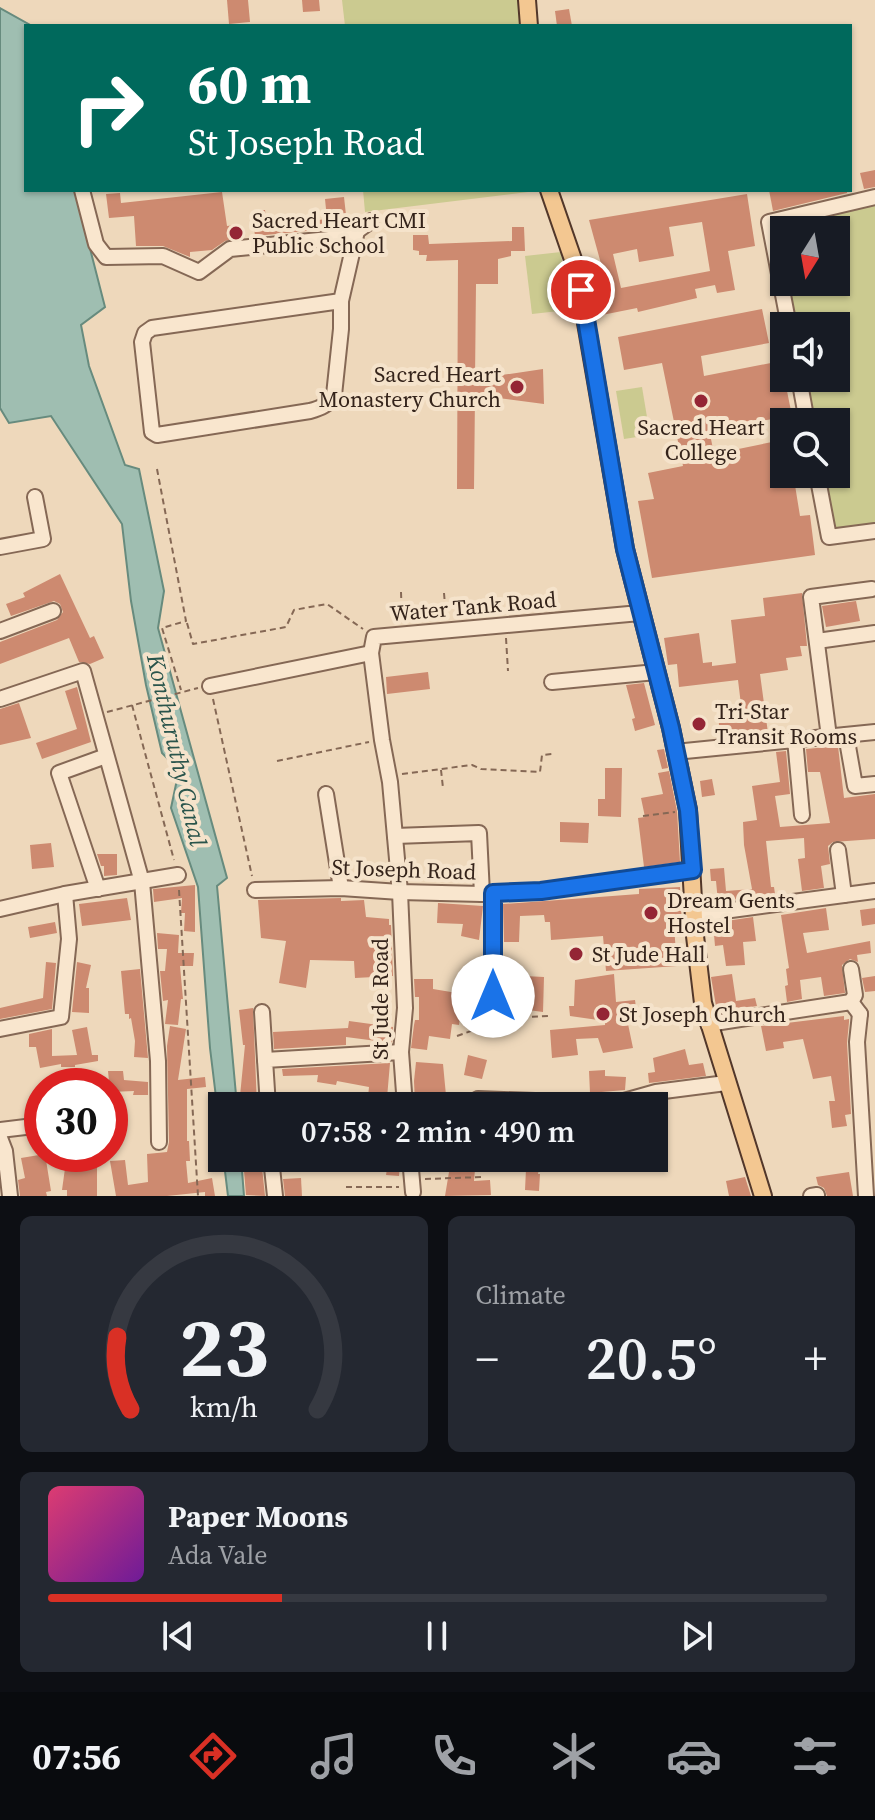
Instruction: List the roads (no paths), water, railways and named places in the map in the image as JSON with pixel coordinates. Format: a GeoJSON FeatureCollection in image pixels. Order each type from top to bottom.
{"type":"FeatureCollection","features":[{"type":"Feature","properties":{"kind":"main road"},"geometry":{"type":"LineString","coordinates":[[527,0],[529,24]]}},
{"type":"Feature","properties":{"kind":"main road"},"geometry":{"type":"LineString","coordinates":[[550,192],[577,271],[625,549],[688,810],[703,1003],[763,1196]]}},
{"type":"Feature","properties":{"kind":"street"},"geometry":{"type":"LineString","coordinates":[[83,192],[96,244],[106,257],[163,256],[193,271],[204,269],[230,249],[339,238],[371,221]]}},
{"type":"Feature","properties":{"kind":"street"},"geometry":{"type":"LineString","coordinates":[[786,312],[769,222],[875,197]]}},
{"type":"Feature","properties":{"kind":"street"},"geometry":{"type":"LineString","coordinates":[[341,301],[152,328],[145,333],[142,342],[152,432],[157,435],[172,433],[322,408],[334,395],[341,301],[357,231]]}},
{"type":"Feature","properties":{"kind":"street"},"geometry":{"type":"LineString","coordinates":[[820,488],[829,537],[875,531]]}},
{"type":"Feature","properties":{"kind":"street"},"geometry":{"type":"LineString","coordinates":[[0,547],[43,539],[35,497]]}},
{"type":"Feature","properties":{"kind":"street"},"geometry":{"type":"LineString","coordinates":[[829,737],[811,597],[872,589]]}},
{"type":"Feature","properties":{"kind":"street"},"geometry":{"type":"LineString","coordinates":[[0,631],[53,611]]}},
{"type":"Feature","properties":{"kind":"street","name":"Water Tank Road"},"geometry":{"type":"LineString","coordinates":[[400,892],[389,775],[371,653],[374,637],[640,613]]}},
{"type":"Feature","properties":{"kind":"street"},"geometry":{"type":"LineString","coordinates":[[817,641],[875,633]]}},
{"type":"Feature","properties":{"kind":"street"},"geometry":{"type":"LineString","coordinates":[[210,686],[371,653]]}},
{"type":"Feature","properties":{"kind":"street"},"geometry":{"type":"LineString","coordinates":[[0,699],[83,671],[142,882],[158,1061],[159,1142]]}},
{"type":"Feature","properties":{"kind":"street"},"geometry":{"type":"LineString","coordinates":[[552,682],[656,672]]}},
{"type":"Feature","properties":{"kind":"street"},"geometry":{"type":"LineString","coordinates":[[675,752],[875,732]]}},
{"type":"Feature","properties":{"kind":"street"},"geometry":{"type":"LineString","coordinates":[[846,735],[855,786],[875,784]]}},
{"type":"Feature","properties":{"kind":"street"},"geometry":{"type":"LineString","coordinates":[[795,739],[802,815]]}},
{"type":"Feature","properties":{"kind":"street"},"geometry":{"type":"LineString","coordinates":[[98,889],[59,773],[106,756]]}},
{"type":"Feature","properties":{"kind":"street"},"geometry":{"type":"LineString","coordinates":[[326,794],[341,888]]}},
{"type":"Feature","properties":{"kind":"street"},"geometry":{"type":"LineString","coordinates":[[395,836],[479,833],[488,894],[493,996]]}},
{"type":"Feature","properties":{"kind":"street"},"geometry":{"type":"LineString","coordinates":[[838,850],[844,895]]}},
{"type":"Feature","properties":{"kind":"street","name":"St Joseph Road"},"geometry":{"type":"LineString","coordinates":[[255,890],[341,888],[488,894],[541,891],[693,870]]}},
{"type":"Feature","properties":{"kind":"street"},"geometry":{"type":"LineString","coordinates":[[0,909],[65,894],[178,875]]}},
{"type":"Feature","properties":{"kind":"street"},"geometry":{"type":"LineString","coordinates":[[694,915],[875,891]]}},
{"type":"Feature","properties":{"kind":"street","name":"St Jude Road"},"geometry":{"type":"LineString","coordinates":[[400,892],[405,1008],[401,1052],[404,1092]]}},
{"type":"Feature","properties":{"kind":"street"},"geometry":{"type":"LineString","coordinates":[[0,1029],[61,1017],[69,939],[65,894]]}},
{"type":"Feature","properties":{"kind":"street"},"geometry":{"type":"LineString","coordinates":[[851,969],[855,995],[862,1009],[857,1042],[866,1196]]}},
{"type":"Feature","properties":{"kind":"street"},"geometry":{"type":"LineString","coordinates":[[708,1024],[862,1009]]}},
{"type":"Feature","properties":{"kind":"street"},"geometry":{"type":"LineString","coordinates":[[262,1012],[267,1092]]}},
{"type":"Feature","properties":{"kind":"street"},"geometry":{"type":"LineString","coordinates":[[265,1060],[401,1052]]}},
{"type":"Feature","properties":{"kind":"street"},"geometry":{"type":"LineString","coordinates":[[656,1092],[726,1083]]}},
{"type":"Feature","properties":{"kind":"street"},"geometry":{"type":"LineString","coordinates":[[0,1130],[24,1127]]}},
{"type":"Feature","properties":{"kind":"street"},"geometry":{"type":"LineString","coordinates":[[0,1138],[10,1196]]}},
{"type":"Feature","properties":{"kind":"street"},"geometry":{"type":"LineString","coordinates":[[272,1172],[275,1196]]}},
{"type":"Feature","properties":{"kind":"street"},"geometry":{"type":"LineString","coordinates":[[411,1172],[412,1186]]}},
{"type":"Feature","properties":{"kind":"street"},"geometry":{"type":"LineString","coordinates":[[811,1196],[817,1195]]}},
{"type":"Feature","properties":{"kind":"water","name":"Konthuruthy Canal"},"geometry":{"type":"Polygon","coordinates":[[[0,8],[28,24],[24,24],[24,192],[76,192],[105,307],[81,325],[89,366],[125,465],[139,469],[164,591],[158,628],[227,878],[217,886],[236,1092],[215,1092],[198,887],[171,808],[179,770],[162,753],[146,685],[131,601],[122,524],[51,416],[9,423],[0,408],[0,8]]]}},
{"type":"Feature","properties":{"kind":"water"},"geometry":{"type":"Polygon","coordinates":[[[225,1172],[242,1172],[244,1196],[228,1196],[225,1172]]]}},
{"type":"Feature","properties":{"kind":"place","name":"Sacred Heart CMI Public School"},"geometry":{"type":"Point","coordinates":[236,233]}},
{"type":"Feature","properties":{"kind":"place","name":"Sacred Heart Monastery Church"},"geometry":{"type":"Point","coordinates":[517,387]}},
{"type":"Feature","properties":{"kind":"place","name":"Sacred Heart College"},"geometry":{"type":"Point","coordinates":[701,401]}},
{"type":"Feature","properties":{"kind":"place","name":"Tri-Star Transit Rooms"},"geometry":{"type":"Point","coordinates":[699,724]}},
{"type":"Feature","properties":{"kind":"place","name":"Dream Gents Hostel"},"geometry":{"type":"Point","coordinates":[651,913]}},
{"type":"Feature","properties":{"kind":"place","name":"St Jude Hall"},"geometry":{"type":"Point","coordinates":[576,954]}},
{"type":"Feature","properties":{"kind":"place","name":"St Joseph Church"},"geometry":{"type":"Point","coordinates":[603,1014]}}]}
